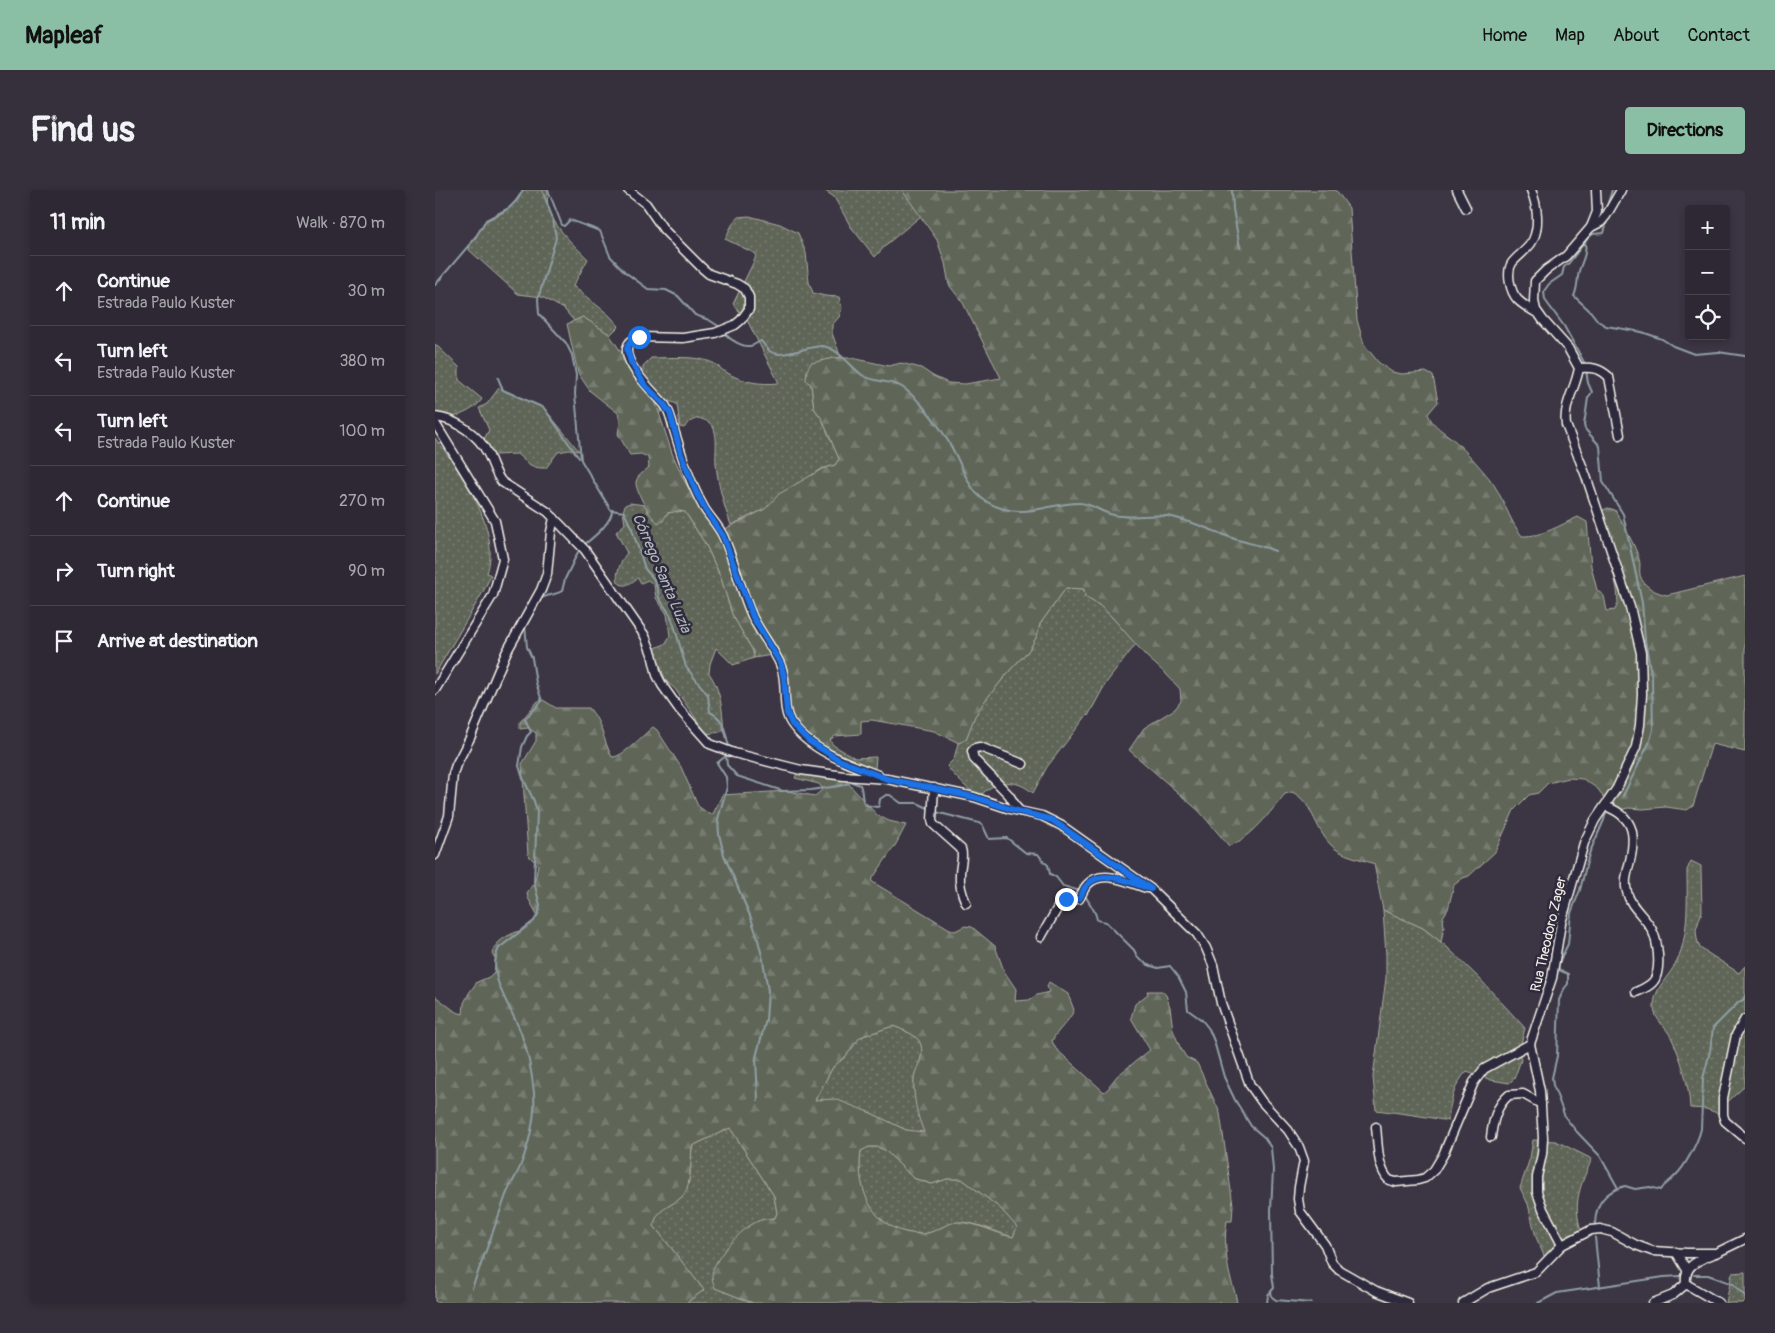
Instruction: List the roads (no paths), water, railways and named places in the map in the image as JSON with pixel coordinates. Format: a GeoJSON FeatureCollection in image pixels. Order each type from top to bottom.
{"type":"FeatureCollection","features":[{"type":"Feature","properties":{"kind":"street"},"geometry":{"type":"LineString","coordinates":[[628,190],[646,204],[664,230],[702,268],[709,274],[737,284],[745,289],[749,297],[749,309],[735,325],[715,333],[701,335],[633,339],[627,349],[628,355],[644,384],[664,404],[670,413],[681,454],[696,492],[723,536],[753,617],[781,664],[787,713],[792,724],[809,741],[839,760],[887,779]]}},
{"type":"Feature","properties":{"kind":"street"},"geometry":{"type":"LineString","coordinates":[[1457,190],[1466,208]]}},
{"type":"Feature","properties":{"kind":"street"},"geometry":{"type":"LineString","coordinates":[[1531,190],[1536,214],[1536,233],[1530,245],[1511,264],[1509,272],[1516,299],[1538,314],[1569,348],[1579,368],[1595,368],[1604,372],[1609,377],[1619,435]]}},
{"type":"Feature","properties":{"kind":"street"},"geometry":{"type":"LineString","coordinates":[[1591,227],[1597,212],[1596,190]]}},
{"type":"Feature","properties":{"kind":"street"},"geometry":{"type":"LineString","coordinates":[[1538,314],[1534,300],[1535,281],[1546,270],[1566,256],[1591,227],[1606,216],[1621,190]]}},
{"type":"Feature","properties":{"kind":"street","name":"Rua Theodoro Zager"},"geometry":{"type":"LineString","coordinates":[[1562,1245],[1543,1209],[1537,1192],[1537,1177],[1543,1146],[1541,1104],[1530,1044],[1552,978],[1565,905],[1584,842],[1595,820],[1617,788],[1635,747],[1640,725],[1641,653],[1630,607],[1595,500],[1566,425],[1567,405],[1579,368]]}},
{"type":"Feature","properties":{"kind":"street"},"geometry":{"type":"LineString","coordinates":[[435,417],[457,423],[480,441],[488,452],[502,482],[538,504],[554,518],[593,560],[638,624],[648,642],[657,676],[662,685],[679,708],[711,744],[734,753],[801,770],[887,779],[934,788],[974,797],[1052,820],[1151,889],[1197,934],[1206,948],[1213,965],[1221,1003],[1250,1085],[1262,1102],[1288,1130],[1299,1147],[1304,1161],[1298,1199],[1300,1211],[1325,1245],[1332,1263],[1339,1270],[1376,1291],[1408,1303]]}},
{"type":"Feature","properties":{"kind":"street"},"geometry":{"type":"LineString","coordinates":[[435,423],[495,521],[503,559],[493,595],[435,690]]}},
{"type":"Feature","properties":{"kind":"street"},"geometry":{"type":"LineString","coordinates":[[435,855],[449,816],[453,774],[456,765],[506,654],[541,590],[547,574],[554,518]]}},
{"type":"Feature","properties":{"kind":"street"},"geometry":{"type":"LineString","coordinates":[[1019,811],[1009,795],[974,759],[972,751],[980,747],[1023,764]]}},
{"type":"Feature","properties":{"kind":"street"},"geometry":{"type":"LineString","coordinates":[[934,788],[933,824],[963,853],[959,872],[965,903]]}},
{"type":"Feature","properties":{"kind":"street"},"geometry":{"type":"LineString","coordinates":[[1605,806],[1616,811],[1631,825],[1633,839],[1632,855],[1626,891],[1635,908],[1653,931],[1655,942],[1657,970],[1655,979],[1648,986],[1636,992]]}},
{"type":"Feature","properties":{"kind":"street"},"geometry":{"type":"LineString","coordinates":[[1041,937],[1061,902],[1066,899],[1079,899],[1092,881],[1110,877],[1151,889]]}},
{"type":"Feature","properties":{"kind":"street"},"geometry":{"type":"LineString","coordinates":[[1745,1019],[1737,1035],[1723,1098],[1723,1116],[1725,1121],[1745,1138]]}},
{"type":"Feature","properties":{"kind":"street"},"geometry":{"type":"LineString","coordinates":[[1376,1127],[1382,1166],[1386,1177],[1389,1180],[1405,1181],[1425,1178],[1434,1170],[1440,1160],[1474,1082],[1484,1070],[1530,1044]]}},
{"type":"Feature","properties":{"kind":"street"},"geometry":{"type":"LineString","coordinates":[[1491,1137],[1497,1108],[1509,1095],[1523,1094],[1541,1104]]}},
{"type":"Feature","properties":{"kind":"street"},"geometry":{"type":"LineString","coordinates":[[1463,1303],[1488,1288],[1536,1272],[1562,1245],[1591,1230],[1600,1229],[1612,1232],[1652,1251],[1716,1253]]}},
{"type":"Feature","properties":{"kind":"street"},"geometry":{"type":"LineString","coordinates":[[1687,1270],[1697,1262],[1745,1239]]}},
{"type":"Feature","properties":{"kind":"street"},"geometry":{"type":"LineString","coordinates":[[1653,1303],[1673,1295],[1686,1284],[1687,1270],[1676,1252]]}},
{"type":"Feature","properties":{"kind":"street"},"geometry":{"type":"LineString","coordinates":[[1686,1284],[1719,1303]]}},
{"type":"Feature","properties":{"kind":"waterway"},"geometry":{"type":"LineString","coordinates":[[435,285],[475,238],[486,220],[509,208],[518,199],[523,190]]}},
{"type":"Feature","properties":{"kind":"waterway","name":"Córrego Santa Luzia"},"geometry":{"type":"LineString","coordinates":[[542,190],[553,219],[556,238],[538,299],[539,314],[566,343],[572,355],[576,375],[575,394],[581,460],[612,512],[605,526],[585,544]]}},
{"type":"Feature","properties":{"kind":"waterway"},"geometry":{"type":"LineString","coordinates":[[548,190],[562,225],[564,226],[570,220],[600,231],[610,256],[625,272],[648,289],[666,290],[678,296],[695,315],[709,320],[720,327]]}},
{"type":"Feature","properties":{"kind":"waterway"},"geometry":{"type":"LineString","coordinates":[[1232,190],[1233,209],[1240,248]]}},
{"type":"Feature","properties":{"kind":"waterway"},"geometry":{"type":"LineString","coordinates":[[1605,212],[1612,190]]}},
{"type":"Feature","properties":{"kind":"waterway"},"geometry":{"type":"LineString","coordinates":[[1585,364],[1564,326],[1545,300],[1544,291],[1549,284],[1562,275],[1564,267],[1588,238],[1593,234],[1604,233],[1607,221]]}},
{"type":"Feature","properties":{"kind":"waterway"},"geometry":{"type":"LineString","coordinates":[[1585,243],[1585,254],[1574,296],[1598,321],[1606,326],[1642,332],[1694,354],[1718,352],[1745,356]]}},
{"type":"Feature","properties":{"kind":"waterway"},"geometry":{"type":"LineString","coordinates":[[725,334],[733,341],[747,346],[761,341],[771,352],[776,354],[823,346],[839,354],[867,378],[902,387],[916,399],[937,424],[948,440],[970,485],[976,493],[992,505],[1014,511],[1023,511],[1084,503],[1109,514],[1120,516],[1167,516],[1275,551]]}},
{"type":"Feature","properties":{"kind":"waterway"},"geometry":{"type":"LineString","coordinates":[[1586,370],[1592,392],[1588,398],[1584,425],[1585,429],[1600,446],[1603,482],[1623,514],[1642,603],[1645,640],[1652,680],[1653,730],[1649,743],[1623,796]]}},
{"type":"Feature","properties":{"kind":"waterway"},"geometry":{"type":"LineString","coordinates":[[498,378],[503,390],[544,408],[579,458]]}},
{"type":"Feature","properties":{"kind":"waterway","name":"Córrego Santa Luzia"},"geometry":{"type":"LineString","coordinates":[[611,510],[624,512],[632,529],[645,569],[653,578],[659,598],[670,614],[686,667],[708,695],[710,712],[722,722],[729,746]]}},
{"type":"Feature","properties":{"kind":"waterway"},"geometry":{"type":"LineString","coordinates":[[540,599],[562,591],[565,579],[578,552]]}},
{"type":"Feature","properties":{"kind":"waterway"},"geometry":{"type":"LineString","coordinates":[[472,1288],[506,1195],[523,1158],[529,1140],[534,1112],[533,1085],[526,1048],[517,1023],[501,991],[495,969],[499,948],[534,921],[539,912],[540,905],[534,882],[537,812],[519,766],[522,747],[531,732],[525,719],[542,701],[536,683],[532,658],[527,647],[525,625]]}},
{"type":"Feature","properties":{"kind":"waterway","name":"Córrego Santa Luzia"},"geometry":{"type":"LineString","coordinates":[[726,755],[727,765],[737,776],[783,791],[811,790],[852,782],[860,785],[865,805],[877,807],[879,806],[880,799],[890,795],[901,803],[917,803],[928,808]]}},
{"type":"Feature","properties":{"kind":"waterway"},"geometry":{"type":"LineString","coordinates":[[726,756],[717,763],[726,777],[727,787],[718,819],[719,834],[724,855],[757,936],[768,991],[766,1020],[756,1057],[758,1100]]}},
{"type":"Feature","properties":{"kind":"waterway"},"geometry":{"type":"LineString","coordinates":[[1607,809],[1589,854],[1580,890],[1571,913],[1568,944],[1558,965],[1559,970],[1568,974],[1568,984],[1559,1000],[1557,1056],[1552,1078],[1565,1117],[1600,1156],[1618,1188]]}},
{"type":"Feature","properties":{"kind":"waterway","name":"Córrego Santa Luzia"},"geometry":{"type":"LineString","coordinates":[[936,812],[979,823],[983,826],[989,839],[1007,838],[1026,853],[1038,854],[1048,865],[1050,874],[1056,877],[1063,886],[1080,891]]}},
{"type":"Feature","properties":{"kind":"waterway","name":"Córrego Santa Luzia"},"geometry":{"type":"LineString","coordinates":[[1085,895],[1094,910],[1097,920],[1106,922],[1134,950],[1138,958],[1148,965],[1158,968],[1170,966],[1178,976],[1186,992],[1188,1010],[1202,1020],[1209,1029],[1224,1077],[1235,1100],[1251,1126],[1265,1138],[1271,1148],[1273,1170],[1271,1210],[1272,1274],[1274,1288],[1268,1295],[1267,1303]]}},
{"type":"Feature","properties":{"kind":"waterway"},"geometry":{"type":"LineString","coordinates":[[1595,1224],[1599,1204],[1607,1195],[1625,1186],[1635,1189],[1650,1187],[1661,1190],[1687,1161],[1701,1129],[1703,1079],[1713,1028],[1745,996]]}},
{"type":"Feature","properties":{"kind":"waterway"},"geometry":{"type":"LineString","coordinates":[[1595,1237],[1600,1287]]}},
{"type":"Feature","properties":{"kind":"waterway","name":"Córrego Santa Luzia"},"geometry":{"type":"LineString","coordinates":[[1694,1275],[1708,1275],[1733,1284],[1745,1296]]}},
{"type":"Feature","properties":{"kind":"waterway","name":"Córrego Santa Luzia"},"geometry":{"type":"LineString","coordinates":[[1538,1303],[1557,1293],[1681,1276]]}},
{"type":"Feature","properties":{"kind":"waterway","name":"Córrego Santa Luzia"},"geometry":{"type":"LineString","coordinates":[[1271,1292],[1272,1297],[1276,1300],[1311,1303]]}}]}
